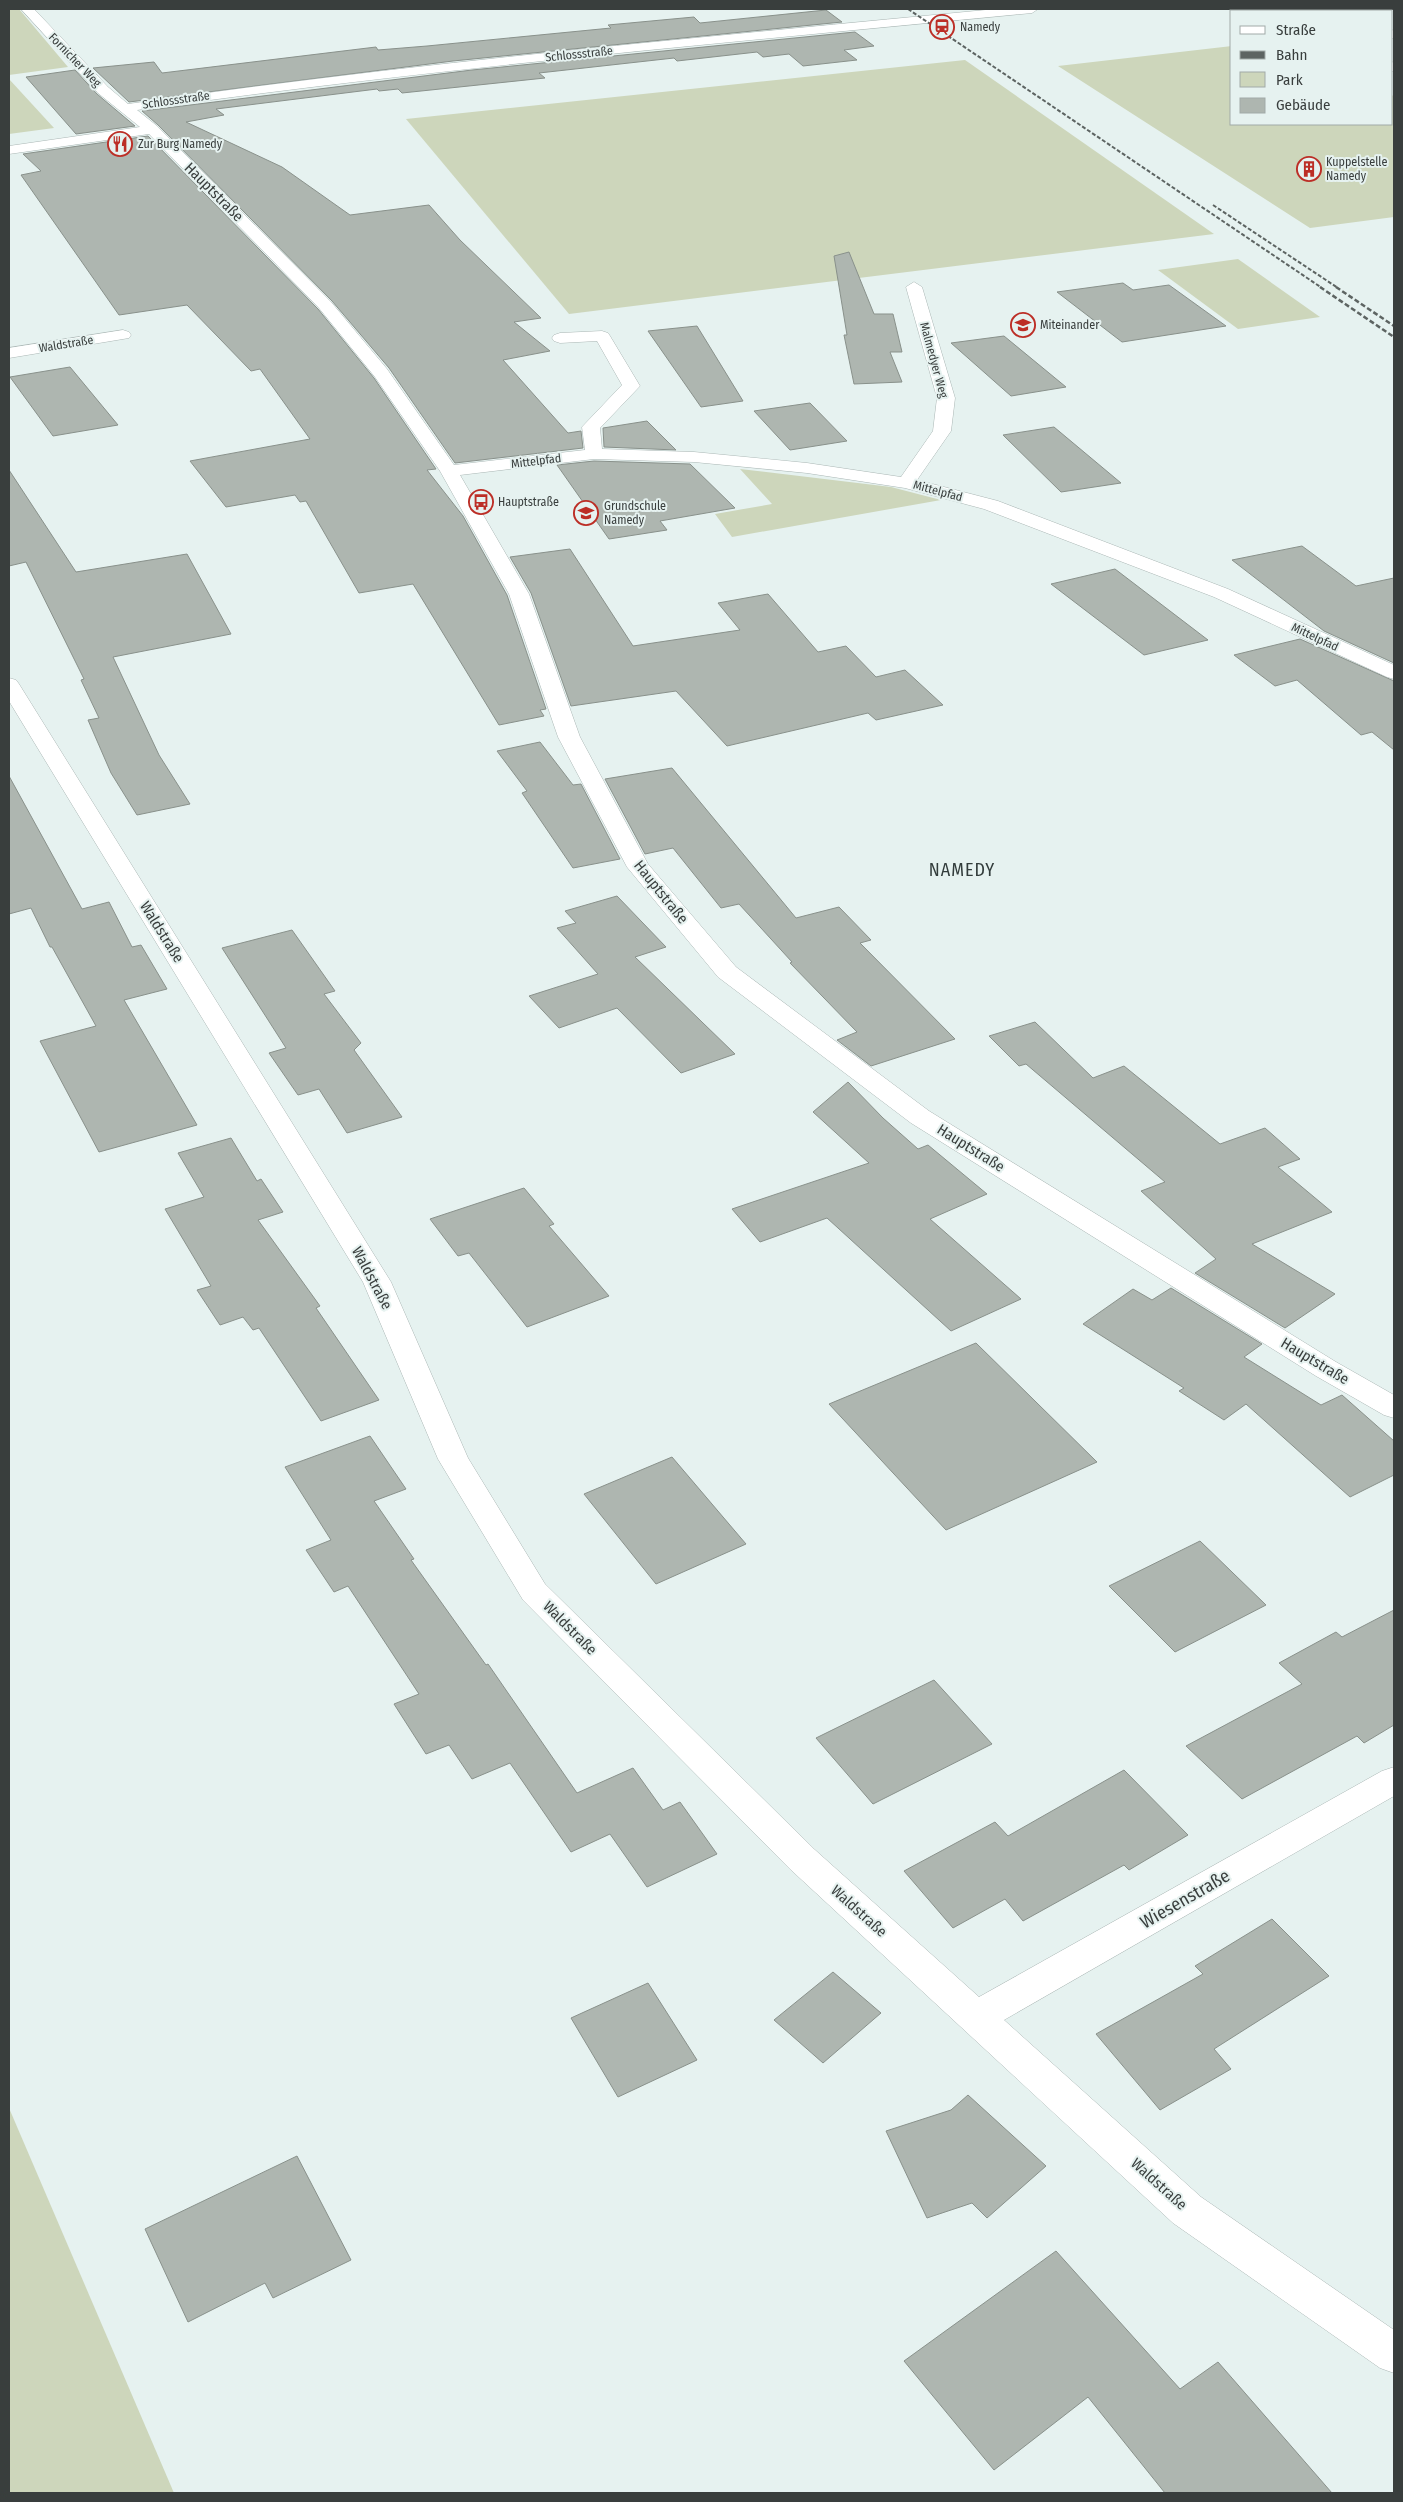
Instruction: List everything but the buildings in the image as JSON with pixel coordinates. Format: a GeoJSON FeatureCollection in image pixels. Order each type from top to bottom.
{"type":"FeatureCollection","features":[{"type":"Feature","properties":{"kind":"main road","name":"Fornicher Weg"},"geometry":{"type":"LineString","coordinates":[[27,9],[86,72],[126,108]]}},
{"type":"Feature","properties":{"kind":"main road","name":"Schlossstraße"},"geometry":{"type":"LineString","coordinates":[[126,108],[244,91],[486,63],[1032,9]]}},
{"type":"Feature","properties":{"kind":"main road","name":"Hauptstraße"},"geometry":{"type":"LineString","coordinates":[[126,108],[152,129],[347,329],[381,373],[449,472],[519,594],[568,737],[638,867],[727,972],[920,1116],[1326,1369],[1394,1408]]}},
{"type":"Feature","properties":{"kind":"main road","name":"Schlossstraße"},"geometry":{"type":"LineString","coordinates":[[9,150],[152,129]]}},
{"type":"Feature","properties":{"kind":"main road","name":"Malmedyer Weg"},"geometry":{"type":"LineString","coordinates":[[906,483],[942,431],[946,398],[914,287]]}},
{"type":"Feature","properties":{"kind":"main road","name":"Waldstraße"},"geometry":{"type":"LineString","coordinates":[[9,353],[122,335]]}},
{"type":"Feature","properties":{"kind":"main road"},"geometry":{"type":"LineString","coordinates":[[560,338],[602,336],[631,386],[591,427],[594,454]]}},
{"type":"Feature","properties":{"kind":"main road","name":"Mittelpfad"},"geometry":{"type":"LineString","coordinates":[[449,472],[594,454],[694,457],[807,468],[906,483],[991,505],[1212,589],[1394,674]]}},
{"type":"Feature","properties":{"kind":"main road","name":"Waldstraße"},"geometry":{"type":"LineString","coordinates":[[9,684],[377,1282],[453,1459],[534,1592],[802,1858],[1187,2210],[1394,2354]]}},
{"type":"Feature","properties":{"kind":"main road","name":"Wiesenstraße"},"geometry":{"type":"LineString","coordinates":[[976,2017],[1394,1780]]}},
{"type":"Feature","properties":{"kind":"green space"},"geometry":{"type":"Polygon","coordinates":[[[9,9],[19,9],[68,67],[9,75],[9,9]]]}},
{"type":"Feature","properties":{"kind":"green space"},"geometry":{"type":"Polygon","coordinates":[[[1230,46],[1230,125],[1393,125],[1393,96],[1394,217],[1310,228],[1058,66],[1230,46]]]}},
{"type":"Feature","properties":{"kind":"green space"},"geometry":{"type":"Polygon","coordinates":[[[965,60],[1214,234],[569,314],[406,119],[965,60]]]}},
{"type":"Feature","properties":{"kind":"green space"},"geometry":{"type":"Polygon","coordinates":[[[9,79],[54,128],[9,134],[9,79]]]}},
{"type":"Feature","properties":{"kind":"green space"},"geometry":{"type":"Polygon","coordinates":[[[1238,259],[1320,317],[1238,329],[1158,270],[1238,259]]]}},
{"type":"Feature","properties":{"kind":"green space"},"geometry":{"type":"Polygon","coordinates":[[[740,469],[891,487],[941,500],[732,537],[715,514],[772,504],[740,469]]]}},
{"type":"Feature","properties":{"kind":"green space"},"geometry":{"type":"Polygon","coordinates":[[[9,2108],[174,2493],[9,2493],[9,2108]]]}},
{"type":"Feature","properties":{"kind":"railway"},"geometry":{"type":"LineString","coordinates":[[908,9],[1322,288]]}},
{"type":"Feature","properties":{"kind":"railway"},"geometry":{"type":"LineString","coordinates":[[1213,205],[1338,288]]}},
{"type":"Feature","properties":{"kind":"railway"},"geometry":{"type":"LineString","coordinates":[[1320,287],[1394,337]]}},
{"type":"Feature","properties":{"kind":"railway"},"geometry":{"type":"LineString","coordinates":[[1336,287],[1394,326]]}},
{"type":"Feature","properties":{"kind":"place","name":"Namedy"},"geometry":{"type":"Point","coordinates":[942,27]}},
{"type":"Feature","properties":{"kind":"place","name":"Zur Burg Namedy"},"geometry":{"type":"Point","coordinates":[120,144]}},
{"type":"Feature","properties":{"kind":"place","name":"Kuppelstelle Namedy"},"geometry":{"type":"Point","coordinates":[1309,169]}},
{"type":"Feature","properties":{"kind":"place","name":"Miteinander"},"geometry":{"type":"Point","coordinates":[1023,325]}},
{"type":"Feature","properties":{"kind":"place","name":"Hauptstraße"},"geometry":{"type":"Point","coordinates":[481,502]}},
{"type":"Feature","properties":{"kind":"place","name":"Grundschule Namedy"},"geometry":{"type":"Point","coordinates":[586,513]}},
{"type":"Feature","properties":{"kind":"district","name":"NAMEDY"},"geometry":{"type":"Point","coordinates":[962,870]}}]}
